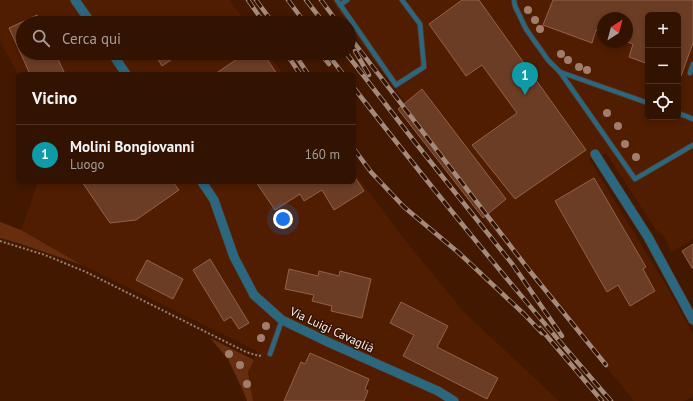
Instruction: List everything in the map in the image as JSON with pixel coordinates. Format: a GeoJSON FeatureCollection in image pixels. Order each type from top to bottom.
{"type":"FeatureCollection","features":[{"type":"Feature","properties":{"kind":"street"},"geometry":{"type":"LineString","coordinates":[[75,0],[86,16]]}},
{"type":"Feature","properties":{"kind":"street"},"geometry":{"type":"LineString","coordinates":[[117,60],[125,72]]}},
{"type":"Feature","properties":{"kind":"street"},"geometry":{"type":"LineString","coordinates":[[595,154],[648,237],[693,320]]}},
{"type":"Feature","properties":{"kind":"street","name":"Via Luigi Cavaglià"},"geometry":{"type":"LineString","coordinates":[[203,184],[214,200],[234,257],[254,295],[282,320],[438,391],[454,401]]}},
{"type":"Feature","properties":{"kind":"lane"},"geometry":{"type":"LineString","coordinates":[[337,0],[348,16]]}},
{"type":"Feature","properties":{"kind":"lane"},"geometry":{"type":"LineString","coordinates":[[340,5],[347,0]]}},
{"type":"Feature","properties":{"kind":"lane"},"geometry":{"type":"LineString","coordinates":[[356,28],[396,85],[424,67],[420,24],[402,0]]}},
{"type":"Feature","properties":{"kind":"lane"},"geometry":{"type":"LineString","coordinates":[[513,0],[526,29],[548,60],[560,72],[635,179],[693,145]]}},
{"type":"Feature","properties":{"kind":"lane"},"geometry":{"type":"LineString","coordinates":[[690,73],[693,64]]}},
{"type":"Feature","properties":{"kind":"lane"},"geometry":{"type":"LineString","coordinates":[[560,72],[645,102]]}},
{"type":"Feature","properties":{"kind":"lane"},"geometry":{"type":"LineString","coordinates":[[681,114],[693,119]]}},
{"type":"Feature","properties":{"kind":"lane"},"geometry":{"type":"LineString","coordinates":[[270,354],[282,320]]}},
{"type":"Feature","properties":{"kind":"path"},"geometry":{"type":"LineString","coordinates":[[0,241],[46,255],[86,272],[246,352],[259,356],[270,354]]}},
{"type":"Feature","properties":{"kind":"shaded area"},"geometry":{"type":"Polygon","coordinates":[[[0,0],[230,0],[241,16],[16,16],[16,60],[273,60],[282,72],[17,72],[0,41],[0,0]]]}},
{"type":"Feature","properties":{"kind":"shaded area"},"geometry":{"type":"Polygon","coordinates":[[[331,0],[693,0],[693,239],[672,252],[663,235],[656,230],[606,153],[601,156],[598,152],[589,159],[673,297],[693,334],[693,396],[684,401],[634,401],[483,218],[398,109],[406,103],[356,36],[356,16],[342,16],[331,0]]]}},
{"type":"Feature","properties":{"kind":"shaded area"},"geometry":{"type":"Polygon","coordinates":[[[356,175],[402,236],[463,311],[559,401],[253,401],[248,372],[257,351],[82,265],[21,230],[37,184],[356,184],[356,175]]]}},
{"type":"Feature","properties":{"kind":"shaded area"},"geometry":{"type":"Polygon","coordinates":[[[0,222],[21,230],[82,265],[0,238],[0,222]]]}},
{"type":"Feature","properties":{"kind":"shaded area"},"geometry":{"type":"Polygon","coordinates":[[[210,338],[254,360],[248,372],[253,401],[247,401],[228,359],[210,338]]]}},
{"type":"Feature","properties":{"kind":"building"},"geometry":{"type":"Polygon","coordinates":[[[462,0],[479,0],[586,150],[515,199],[472,145],[517,113],[482,65],[466,76],[429,24],[462,0]]]}},
{"type":"Feature","properties":{"kind":"building"},"geometry":{"type":"Polygon","coordinates":[[[553,0],[693,0],[693,43],[681,76],[681,12],[645,12],[645,63],[629,57],[633,48],[633,12],[597,12],[597,30],[592,43],[543,25],[553,0]]]}},
{"type":"Feature","properties":{"kind":"building"},"geometry":{"type":"Polygon","coordinates":[[[16,25],[16,43],[9,28],[16,25]]]}},
{"type":"Feature","properties":{"kind":"building"},"geometry":{"type":"Polygon","coordinates":[[[24,60],[58,60],[64,72],[29,72],[24,60]]]}},
{"type":"Feature","properties":{"kind":"building"},"geometry":{"type":"Polygon","coordinates":[[[158,60],[171,60],[162,66],[158,60]]]}},
{"type":"Feature","properties":{"kind":"building"},"geometry":{"type":"Polygon","coordinates":[[[236,60],[268,60],[276,72],[218,72],[236,60]]]}},
{"type":"Feature","properties":{"kind":"building"},"geometry":{"type":"Polygon","coordinates":[[[422,89],[506,199],[483,218],[398,109],[422,89]]]}},
{"type":"Feature","properties":{"kind":"building"},"geometry":{"type":"Polygon","coordinates":[[[594,178],[646,267],[643,269],[655,291],[630,306],[618,285],[607,292],[555,201],[594,178]]]}},
{"type":"Feature","properties":{"kind":"building"},"geometry":{"type":"Polygon","coordinates":[[[356,179],[364,191],[334,210],[322,190],[304,201],[300,194],[275,210],[257,184],[356,184],[356,179]]]}},
{"type":"Feature","properties":{"kind":"building"},"geometry":{"type":"Polygon","coordinates":[[[83,184],[174,184],[179,190],[136,220],[110,223],[83,184]]]}},
{"type":"Feature","properties":{"kind":"building"},"geometry":{"type":"Polygon","coordinates":[[[693,244],[693,268],[692,268],[682,251],[693,244]]]}},
{"type":"Feature","properties":{"kind":"building"},"geometry":{"type":"Polygon","coordinates":[[[210,259],[249,323],[239,329],[231,317],[224,321],[193,270],[210,259]]]}},
{"type":"Feature","properties":{"kind":"building"},"geometry":{"type":"Polygon","coordinates":[[[147,260],[183,279],[173,299],[136,280],[147,260]]]}},
{"type":"Feature","properties":{"kind":"building"},"geometry":{"type":"Polygon","coordinates":[[[289,269],[318,276],[319,271],[339,276],[340,271],[371,279],[362,318],[331,311],[332,306],[312,301],[314,295],[285,289],[289,269]]]}},
{"type":"Feature","properties":{"kind":"building"},"geometry":{"type":"Polygon","coordinates":[[[401,302],[448,326],[437,347],[498,378],[487,399],[403,356],[414,335],[390,323],[401,302]]]}},
{"type":"Feature","properties":{"kind":"building"},"geometry":{"type":"Polygon","coordinates":[[[310,353],[369,379],[365,389],[368,391],[364,401],[284,401],[301,362],[305,364],[310,353]]]}},
{"type":"Feature","properties":{"kind":"railway"},"geometry":{"type":"LineString","coordinates":[[248,0],[259,16]]}},
{"type":"Feature","properties":{"kind":"railway"},"geometry":{"type":"LineString","coordinates":[[256,0],[268,16]]}},
{"type":"Feature","properties":{"kind":"railway"},"geometry":{"type":"LineString","coordinates":[[288,0],[300,16]]}},
{"type":"Feature","properties":{"kind":"railway"},"geometry":{"type":"LineString","coordinates":[[306,0],[319,16]]}},
{"type":"Feature","properties":{"kind":"railway"},"geometry":{"type":"LineString","coordinates":[[321,0],[333,16]]}},
{"type":"Feature","properties":{"kind":"railway"},"geometry":{"type":"LineString","coordinates":[[356,45],[529,270],[606,365]]}},
{"type":"Feature","properties":{"kind":"railway"},"geometry":{"type":"LineString","coordinates":[[356,53],[369,75]]}},
{"type":"Feature","properties":{"kind":"railway"},"geometry":{"type":"LineString","coordinates":[[291,60],[299,72]]}},
{"type":"Feature","properties":{"kind":"railway"},"geometry":{"type":"LineString","coordinates":[[299,60],[307,72]]}},
{"type":"Feature","properties":{"kind":"railway"},"geometry":{"type":"LineString","coordinates":[[326,60],[329,64]]}},
{"type":"Feature","properties":{"kind":"railway"},"geometry":{"type":"LineString","coordinates":[[332,60],[341,72]]}},
{"type":"Feature","properties":{"kind":"railway"},"geometry":{"type":"LineString","coordinates":[[351,60],[513,265],[562,336]]}},
{"type":"Feature","properties":{"kind":"railway"},"geometry":{"type":"LineString","coordinates":[[356,91],[480,246],[611,401]]}},
{"type":"Feature","properties":{"kind":"railway"},"geometry":{"type":"LineString","coordinates":[[356,152],[371,172],[404,207],[459,253],[542,333]]}},
{"type":"Feature","properties":{"kind":"railway"},"geometry":{"type":"LineString","coordinates":[[540,328],[602,401]]}},
{"type":"Feature","properties":{"kind":"place","name":"Molini Bongiovanni"},"geometry":{"type":"Point","coordinates":[525,95]}}]}
